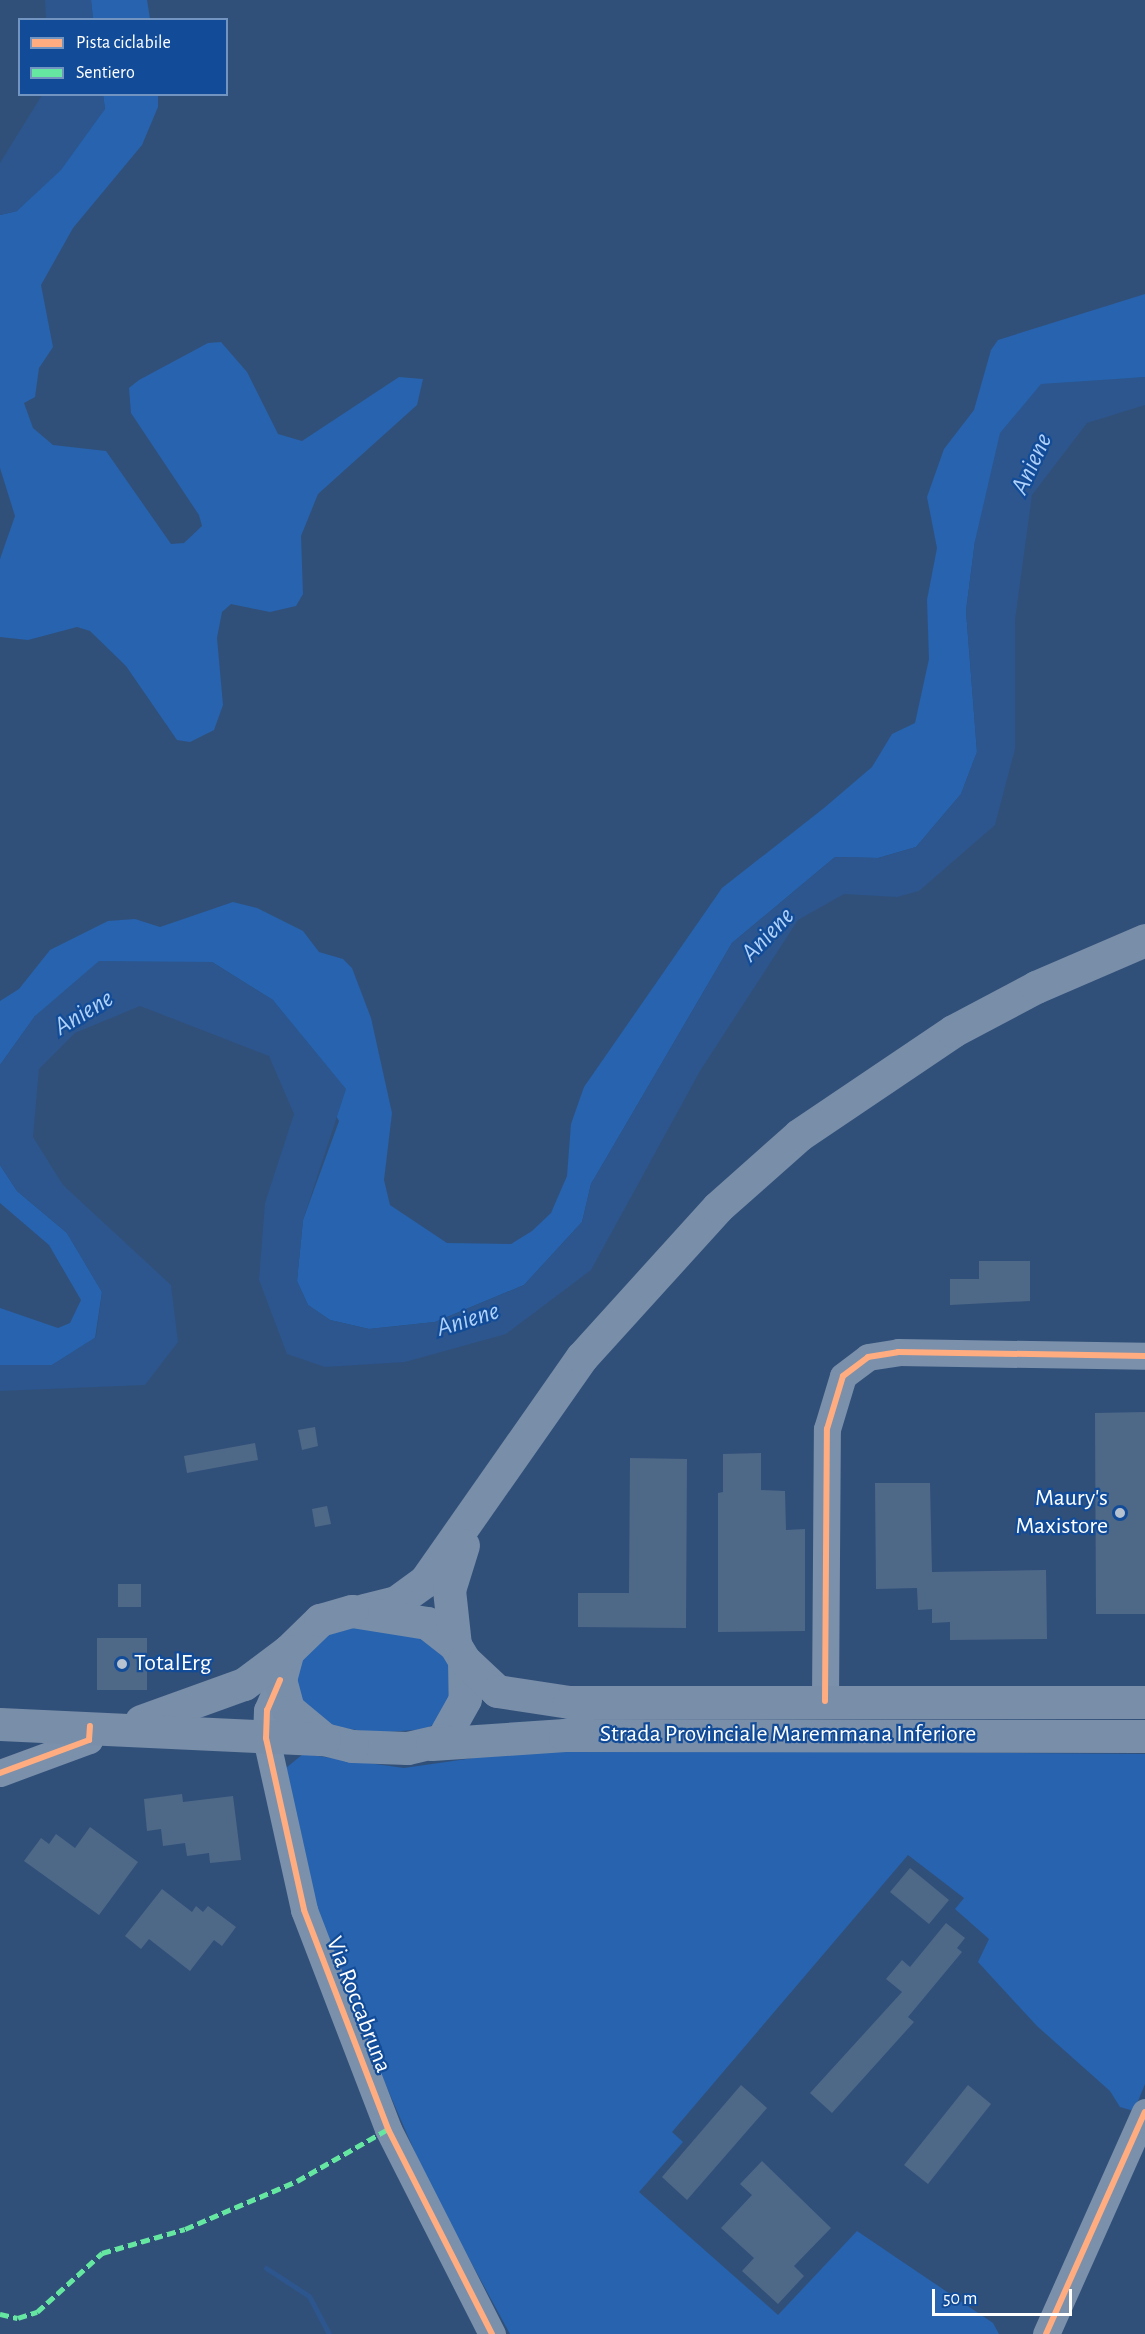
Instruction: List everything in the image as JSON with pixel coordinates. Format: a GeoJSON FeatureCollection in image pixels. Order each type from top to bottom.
{"type":"FeatureCollection","features":[{"type":"Feature","properties":{"kind":"main road"},"geometry":{"type":"LineString","coordinates":[[106,1727],[244,1684],[284,1666],[320,1620],[396,1602],[419,1588],[474,1517],[582,1357],[695,1232],[799,1135],[863,1088],[995,1007],[1145,940]]}},
{"type":"Feature","properties":{"kind":"main road"},"geometry":{"type":"LineString","coordinates":[[0,1724],[106,1727],[266,1738],[324,1739],[377,1748],[432,1744],[450,1733],[463,1708],[459,1653],[449,1590],[474,1517]]}},
{"type":"Feature","properties":{"kind":"main road"},"geometry":{"type":"LineString","coordinates":[[364,1610],[427,1623],[459,1653]]}},
{"type":"Feature","properties":{"kind":"main road","name":"Strada Provinciale Maremmana Inferiore"},"geometry":{"type":"LineString","coordinates":[[459,1653],[488,1685],[530,1699],[1145,1702]]}},
{"type":"Feature","properties":{"kind":"main road"},"geometry":{"type":"LineString","coordinates":[[284,1666],[288,1709],[324,1739]]}},
{"type":"Feature","properties":{"kind":"main road","name":"Strada Provinciale Maremmana Inferiore"},"geometry":{"type":"LineString","coordinates":[[432,1744],[565,1735],[1145,1736]]}},
{"type":"Feature","properties":{"kind":"street"},"geometry":{"type":"LineString","coordinates":[[825,1701],[827,1429],[843,1376],[868,1357],[898,1352],[1145,1356]]}},
{"type":"Feature","properties":{"kind":"street","name":"Via Roccabruna"},"geometry":{"type":"LineString","coordinates":[[284,1666],[267,1710],[266,1738],[291,1864],[333,1995],[411,2179],[492,2334]]}},
{"type":"Feature","properties":{"kind":"street"},"geometry":{"type":"LineString","coordinates":[[0,1773],[89,1740],[106,1727]]}},
{"type":"Feature","properties":{"kind":"street"},"geometry":{"type":"LineString","coordinates":[[1046,2334],[1145,2112]]}},
{"type":"Feature","properties":{"kind":"shaded area"},"geometry":{"type":"Polygon","coordinates":[[[91,0],[147,0],[150,18],[93,18],[91,0]]]}},
{"type":"Feature","properties":{"kind":"shaded area"},"geometry":{"type":"Polygon","coordinates":[[[103,96],[158,96],[158,107],[142,145],[73,228],[41,285],[53,347],[39,368],[35,397],[24,403],[33,428],[53,445],[106,451],[171,544],[184,543],[202,526],[199,515],[131,413],[129,388],[139,380],[208,343],[221,342],[247,372],[278,434],[302,441],[399,377],[423,379],[417,405],[318,494],[301,536],[303,594],[296,606],[270,612],[231,604],[222,612],[217,638],[223,705],[214,730],[190,742],[177,740],[126,666],[90,631],[77,627],[28,640],[0,637],[0,559],[15,516],[0,468],[0,215],[17,211],[105,109],[103,96]]]}},
{"type":"Feature","properties":{"kind":"shaded area"},"geometry":{"type":"Polygon","coordinates":[[[1145,294],[1145,377],[1113,381],[975,541],[966,611],[977,752],[961,794],[916,847],[878,858],[835,857],[732,943],[591,1184],[582,1222],[524,1285],[435,1322],[369,1329],[330,1320],[308,1305],[297,1281],[303,1220],[339,1121],[273,1000],[212,962],[163,964],[35,1016],[0,1065],[0,1001],[19,989],[50,950],[108,921],[135,919],[160,927],[233,902],[257,908],[303,931],[319,952],[343,959],[352,968],[371,1018],[392,1113],[384,1180],[390,1205],[447,1243],[511,1244],[532,1231],[551,1213],[567,1176],[571,1124],[584,1087],[722,888],[872,767],[892,734],[915,723],[929,659],[927,600],[937,548],[927,497],[944,449],[974,410],[991,350],[998,340],[1145,294]]]}},
{"type":"Feature","properties":{"kind":"shaded area"},"geometry":{"type":"Polygon","coordinates":[[[0,1165],[17,1191],[67,1233],[102,1292],[95,1338],[52,1365],[0,1365],[0,1308],[58,1328],[70,1323],[81,1300],[49,1245],[0,1203],[0,1165]]]}},
{"type":"Feature","properties":{"kind":"shaded area"},"geometry":{"type":"Polygon","coordinates":[[[366,1626],[420,1635],[450,1663],[451,1693],[440,1720],[426,1729],[376,1733],[331,1726],[300,1700],[295,1667],[328,1631],[366,1626]]]}},
{"type":"Feature","properties":{"kind":"shaded area"},"geometry":{"type":"Polygon","coordinates":[[[536,1749],[1145,1754],[1145,2084],[1134,2111],[1120,2107],[1110,2091],[1037,2026],[978,1962],[989,1939],[955,1909],[964,1898],[908,1855],[672,2132],[683,2142],[639,2192],[778,2315],[857,2231],[993,2323],[999,2334],[510,2334],[429,2185],[315,1921],[286,1768],[303,1754],[404,1768],[536,1749]]]}},
{"type":"Feature","properties":{"kind":"water"},"geometry":{"type":"Polygon","coordinates":[[[45,0],[91,0],[93,18],[46,18],[45,0]]]}},
{"type":"Feature","properties":{"kind":"water"},"geometry":{"type":"Polygon","coordinates":[[[41,96],[103,96],[105,109],[61,170],[17,211],[0,215],[0,163],[41,96]]]}},
{"type":"Feature","properties":{"kind":"water","name":"Aniene"},"geometry":{"type":"Polygon","coordinates":[[[1145,377],[1145,405],[1087,423],[1032,495],[1015,620],[1015,749],[995,825],[919,891],[897,897],[844,894],[798,920],[700,1071],[591,1270],[506,1334],[405,1362],[325,1367],[287,1354],[259,1280],[265,1203],[294,1114],[269,1056],[140,1006],[75,1033],[39,1069],[33,1137],[63,1185],[171,1285],[178,1342],[145,1385],[0,1391],[0,1365],[52,1365],[96,1337],[102,1292],[67,1233],[17,1191],[0,1165],[0,1065],[35,1016],[99,961],[212,962],[273,1000],[346,1089],[303,1220],[297,1281],[308,1305],[330,1320],[369,1329],[435,1322],[524,1285],[582,1222],[591,1184],[732,943],[835,857],[878,858],[916,847],[961,794],[977,752],[966,611],[975,541],[1000,433],[1041,384],[1145,377]]]}},
{"type":"Feature","properties":{"kind":"building"},"geometry":{"type":"Polygon","coordinates":[[[979,1261],[1030,1261],[1030,1301],[950,1305],[950,1279],[979,1279],[979,1261]]]}},
{"type":"Feature","properties":{"kind":"building","name":"Maury's Maxistore"},"geometry":{"type":"Polygon","coordinates":[[[1145,1412],[1145,1614],[1096,1614],[1095,1413],[1145,1412]]]}},
{"type":"Feature","properties":{"kind":"building"},"geometry":{"type":"Polygon","coordinates":[[[315,1427],[318,1446],[302,1450],[298,1430],[315,1427]]]}},
{"type":"Feature","properties":{"kind":"building"},"geometry":{"type":"Polygon","coordinates":[[[255,1443],[258,1460],[187,1473],[184,1456],[255,1443]]]}},
{"type":"Feature","properties":{"kind":"building"},"geometry":{"type":"Polygon","coordinates":[[[761,1453],[761,1490],[785,1491],[786,1530],[805,1529],[805,1631],[718,1632],[718,1493],[723,1492],[723,1454],[761,1453]]]}},
{"type":"Feature","properties":{"kind":"building"},"geometry":{"type":"Polygon","coordinates":[[[630,1458],[687,1459],[686,1628],[578,1627],[578,1593],[629,1593],[630,1458]]]}},
{"type":"Feature","properties":{"kind":"building"},"geometry":{"type":"Polygon","coordinates":[[[875,1483],[930,1483],[932,1572],[1046,1570],[1047,1639],[950,1640],[950,1622],[932,1623],[932,1609],[918,1610],[917,1588],[876,1589],[875,1483]]]}},
{"type":"Feature","properties":{"kind":"building"},"geometry":{"type":"Polygon","coordinates":[[[327,1506],[331,1524],[315,1527],[312,1509],[327,1506]]]}},
{"type":"Feature","properties":{"kind":"building"},"geometry":{"type":"Polygon","coordinates":[[[118,1584],[141,1584],[141,1607],[118,1607],[118,1584]]]}},
{"type":"Feature","properties":{"kind":"building","name":"TotalErg"},"geometry":{"type":"Polygon","coordinates":[[[97,1638],[147,1638],[147,1690],[97,1690],[97,1638]]]}},
{"type":"Feature","properties":{"kind":"building"},"geometry":{"type":"Polygon","coordinates":[[[182,1794],[183,1802],[233,1796],[241,1860],[210,1863],[209,1853],[187,1856],[185,1843],[163,1846],[161,1829],[147,1831],[144,1799],[182,1794]]]}},
{"type":"Feature","properties":{"kind":"building"},"geometry":{"type":"Polygon","coordinates":[[[90,1827],[138,1862],[99,1915],[24,1861],[41,1838],[49,1844],[56,1834],[75,1848],[90,1827]]]}},
{"type":"Feature","properties":{"kind":"building"},"geometry":{"type":"Polygon","coordinates":[[[910,1868],[949,1900],[929,1924],[890,1892],[910,1868]]]}},
{"type":"Feature","properties":{"kind":"building"},"geometry":{"type":"Polygon","coordinates":[[[162,1889],[192,1912],[196,1906],[203,1912],[208,1906],[236,1927],[222,1946],[214,1940],[190,1971],[149,1939],[141,1949],[125,1936],[162,1889]]]}},
{"type":"Feature","properties":{"kind":"building"},"geometry":{"type":"Polygon","coordinates":[[[946,1923],[965,1938],[957,1948],[962,1952],[908,2017],[914,2022],[832,2113],[810,2093],[902,1992],[886,1979],[902,1960],[910,1967],[946,1923]]]}},
{"type":"Feature","properties":{"kind":"building"},"geometry":{"type":"Polygon","coordinates":[[[741,2085],[767,2108],[687,2200],[662,2177],[741,2085]]]}},
{"type":"Feature","properties":{"kind":"building"},"geometry":{"type":"Polygon","coordinates":[[[968,2085],[991,2104],[928,2184],[904,2165],[968,2085]]]}},
{"type":"Feature","properties":{"kind":"building"},"geometry":{"type":"Polygon","coordinates":[[[762,2161],[831,2228],[794,2266],[804,2276],[778,2304],[742,2271],[754,2258],[721,2228],[752,2195],[740,2184],[762,2161]]]}},
{"type":"Feature","properties":{"kind":"waterway"},"geometry":{"type":"LineString","coordinates":[[266,2268],[309,2296],[329,2334]]}},
{"type":"Feature","properties":{"kind":"marked path"},"geometry":{"type":"LineString","coordinates":[[0,2314],[18,2318],[37,2312],[102,2253],[185,2229],[297,2181],[388,2129]]}},
{"type":"Feature","properties":{"kind":"cycle path"},"geometry":{"type":"LineString","coordinates":[[825,1701],[827,1429],[843,1376],[868,1357],[898,1352],[1145,1356]]}},
{"type":"Feature","properties":{"kind":"cycle path"},"geometry":{"type":"LineString","coordinates":[[280,1680],[267,1710],[266,1738],[304,1910],[388,2129],[492,2334]]}},
{"type":"Feature","properties":{"kind":"cycle path"},"geometry":{"type":"LineString","coordinates":[[0,1773],[89,1740],[90,1726]]}},
{"type":"Feature","properties":{"kind":"cycle path"},"geometry":{"type":"LineString","coordinates":[[1046,2334],[1145,2112]]}},
{"type":"Feature","properties":{"kind":"place","name":"Maury's Maxistore"},"geometry":{"type":"Point","coordinates":[1120,1513]}},
{"type":"Feature","properties":{"kind":"place","name":"TotalErg"},"geometry":{"type":"Point","coordinates":[122,1664]}}]}
